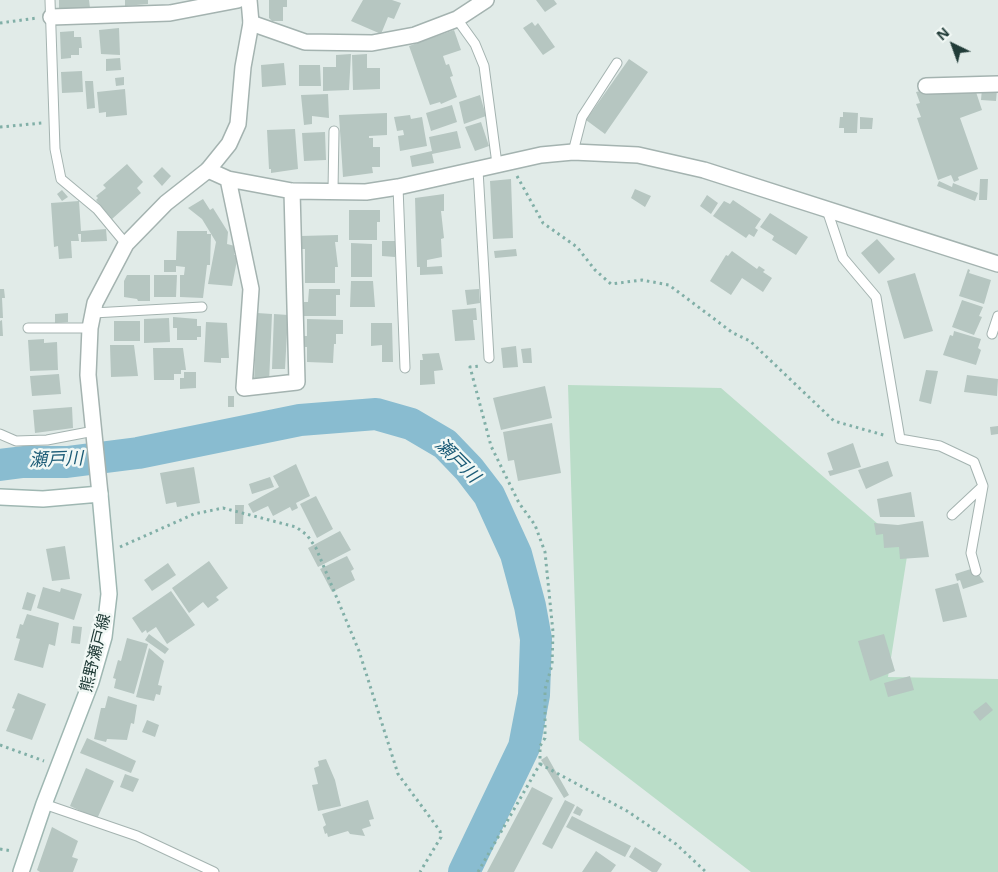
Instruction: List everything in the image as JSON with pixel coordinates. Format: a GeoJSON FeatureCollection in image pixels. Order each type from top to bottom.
{"type":"FeatureCollection","features":[{"type":"Feature","properties":{"kind":"street"},"geometry":{"type":"LineString","coordinates":[[51,17],[238,0]]}},
{"type":"Feature","properties":{"kind":"street"},"geometry":{"type":"LineString","coordinates":[[91,320],[96,303],[126,244],[166,203],[208,170],[229,144],[238,124],[243,67],[251,23],[249,0]]}},
{"type":"Feature","properties":{"kind":"street"},"geometry":{"type":"LineString","coordinates":[[251,23],[305,42],[372,43],[415,35],[457,18],[486,0]]}},
{"type":"Feature","properties":{"kind":"street"},"geometry":{"type":"LineString","coordinates":[[926,86],[998,84]]}},
{"type":"Feature","properties":{"kind":"street"},"geometry":{"type":"LineString","coordinates":[[208,170],[228,179],[292,191],[333,190],[366,192],[398,187],[541,155],[572,152],[638,155],[704,170],[998,264]]}},
{"type":"Feature","properties":{"kind":"street"},"geometry":{"type":"LineString","coordinates":[[228,179],[251,289],[244,388],[297,382],[292,191]]}},
{"type":"Feature","properties":{"kind":"street","name":"熊野瀬戸線"},"geometry":{"type":"LineString","coordinates":[[21,872],[44,804],[92,682],[104,637],[109,594],[88,375],[91,320]]}},
{"type":"Feature","properties":{"kind":"street"},"geometry":{"type":"LineString","coordinates":[[0,497],[43,499],[99,486]]}},
{"type":"Feature","properties":{"kind":"lane"},"geometry":{"type":"LineString","coordinates":[[50,0],[55,149],[61,179],[97,209],[126,244]]}},
{"type":"Feature","properties":{"kind":"lane"},"geometry":{"type":"LineString","coordinates":[[457,18],[475,44],[484,66],[502,164]]}},
{"type":"Feature","properties":{"kind":"lane"},"geometry":{"type":"LineString","coordinates":[[572,152],[582,117],[618,63]]}},
{"type":"Feature","properties":{"kind":"lane"},"geometry":{"type":"LineString","coordinates":[[333,190],[334,131]]}},
{"type":"Feature","properties":{"kind":"lane"},"geometry":{"type":"LineString","coordinates":[[478,170],[489,358]]}},
{"type":"Feature","properties":{"kind":"lane"},"geometry":{"type":"LineString","coordinates":[[398,187],[405,368]]}},
{"type":"Feature","properties":{"kind":"lane"},"geometry":{"type":"LineString","coordinates":[[827,210],[843,258],[876,297],[900,439],[940,446],[957,452],[974,462],[983,486],[971,553],[976,571]]}},
{"type":"Feature","properties":{"kind":"lane"},"geometry":{"type":"LineString","coordinates":[[28,328],[202,307]]}},
{"type":"Feature","properties":{"kind":"lane"},"geometry":{"type":"LineString","coordinates":[[992,334],[998,316]]}},
{"type":"Feature","properties":{"kind":"lane"},"geometry":{"type":"LineString","coordinates":[[0,434],[16,441],[47,440],[94,432]]}},
{"type":"Feature","properties":{"kind":"lane"},"geometry":{"type":"LineString","coordinates":[[952,515],[983,486]]}},
{"type":"Feature","properties":{"kind":"lane"},"geometry":{"type":"LineString","coordinates":[[44,804],[137,836],[214,872]]}},
{"type":"Feature","properties":{"kind":"path"},"geometry":{"type":"LineString","coordinates":[[0,23],[51,17]]}},
{"type":"Feature","properties":{"kind":"path"},"geometry":{"type":"LineString","coordinates":[[0,127],[55,121]]}},
{"type":"Feature","properties":{"kind":"path"},"geometry":{"type":"LineString","coordinates":[[502,164],[542,223],[577,247],[595,270],[611,284],[642,280],[669,285],[734,333],[750,341],[834,421],[900,439]]}},
{"type":"Feature","properties":{"kind":"path"},"geometry":{"type":"LineString","coordinates":[[478,872],[540,764],[540,746],[545,738],[546,689],[552,665],[553,632],[550,585],[545,552],[535,525],[519,503],[491,446],[484,426],[470,367],[490,365],[489,358]]}},
{"type":"Feature","properties":{"kind":"path"},"geometry":{"type":"LineString","coordinates":[[106,554],[194,514],[223,508],[296,527],[307,535],[316,548],[358,651],[398,774],[440,831],[441,837],[420,872]]}},
{"type":"Feature","properties":{"kind":"path"},"geometry":{"type":"LineString","coordinates":[[0,745],[59,766]]}},
{"type":"Feature","properties":{"kind":"path"},"geometry":{"type":"LineString","coordinates":[[540,764],[627,810],[676,844],[706,872]]}},
{"type":"Feature","properties":{"kind":"green space"},"geometry":{"type":"Polygon","coordinates":[[[568,385],[721,388],[908,550],[888,677],[998,679],[998,872],[751,872],[579,740],[568,385]]]}},
{"type":"Feature","properties":{"kind":"building"},"geometry":{"type":"Polygon","coordinates":[[[59,0],[89,0],[90,8],[59,9],[59,0]]]}},
{"type":"Feature","properties":{"kind":"building"},"geometry":{"type":"Polygon","coordinates":[[[125,0],[148,0],[148,4],[125,6],[125,0]]]}},
{"type":"Feature","properties":{"kind":"building"},"geometry":{"type":"Polygon","coordinates":[[[269,0],[287,0],[287,7],[283,7],[283,21],[272,21],[269,18],[269,0]]]}},
{"type":"Feature","properties":{"kind":"building"},"geometry":{"type":"Polygon","coordinates":[[[363,0],[392,0],[401,3],[394,19],[388,17],[381,34],[351,21],[363,0]]]}},
{"type":"Feature","properties":{"kind":"building"},"geometry":{"type":"Polygon","coordinates":[[[536,0],[554,0],[557,4],[545,12],[536,0]]]}},
{"type":"Feature","properties":{"kind":"building"},"geometry":{"type":"Polygon","coordinates":[[[532,22],[535,26],[538,23],[555,47],[543,55],[523,28],[532,22]]]}},
{"type":"Feature","properties":{"kind":"building"},"geometry":{"type":"Polygon","coordinates":[[[119,28],[120,55],[101,54],[99,30],[119,28]]]}},
{"type":"Feature","properties":{"kind":"building"},"geometry":{"type":"Polygon","coordinates":[[[454,30],[461,50],[443,56],[446,65],[449,64],[453,76],[450,77],[457,97],[441,104],[440,102],[430,105],[409,46],[454,30]]]}},
{"type":"Feature","properties":{"kind":"building"},"geometry":{"type":"Polygon","coordinates":[[[74,31],[74,37],[81,37],[82,48],[79,48],[79,55],[71,55],[71,58],[61,59],[60,32],[74,31]]]}},
{"type":"Feature","properties":{"kind":"building"},"geometry":{"type":"Polygon","coordinates":[[[351,54],[349,90],[323,91],[323,67],[336,67],[336,55],[351,54]]]}},
{"type":"Feature","properties":{"kind":"building"},"geometry":{"type":"Polygon","coordinates":[[[367,54],[367,68],[380,68],[380,89],[353,90],[352,55],[367,54]]]}},
{"type":"Feature","properties":{"kind":"building"},"geometry":{"type":"Polygon","coordinates":[[[120,58],[121,70],[106,71],[106,59],[120,58]]]}},
{"type":"Feature","properties":{"kind":"building"},"geometry":{"type":"Polygon","coordinates":[[[629,59],[648,72],[605,134],[586,120],[629,59]]]}},
{"type":"Feature","properties":{"kind":"building"},"geometry":{"type":"Polygon","coordinates":[[[284,63],[286,85],[262,87],[261,65],[284,63]]]}},
{"type":"Feature","properties":{"kind":"building"},"geometry":{"type":"Polygon","coordinates":[[[299,65],[320,65],[321,86],[299,86],[299,65]]]}},
{"type":"Feature","properties":{"kind":"building"},"geometry":{"type":"Polygon","coordinates":[[[82,71],[83,92],[62,93],[61,72],[82,71]]]}},
{"type":"Feature","properties":{"kind":"building"},"geometry":{"type":"Polygon","coordinates":[[[124,77],[124,85],[116,86],[115,78],[124,77]]]}},
{"type":"Feature","properties":{"kind":"building"},"geometry":{"type":"Polygon","coordinates":[[[983,77],[998,78],[996,101],[981,100],[983,77]]]}},
{"type":"Feature","properties":{"kind":"building"},"geometry":{"type":"Polygon","coordinates":[[[972,80],[982,110],[960,118],[978,169],[958,177],[959,180],[954,182],[951,175],[938,180],[917,118],[921,117],[916,104],[920,103],[916,92],[972,80]]]}},
{"type":"Feature","properties":{"kind":"building"},"geometry":{"type":"Polygon","coordinates":[[[85,81],[93,81],[95,108],[87,109],[85,81]]]}},
{"type":"Feature","properties":{"kind":"building"},"geometry":{"type":"Polygon","coordinates":[[[125,89],[127,115],[106,117],[106,112],[99,113],[97,92],[125,89]]]}},
{"type":"Feature","properties":{"kind":"building"},"geometry":{"type":"Polygon","coordinates":[[[328,94],[329,118],[312,116],[312,124],[304,125],[301,95],[328,94]]]}},
{"type":"Feature","properties":{"kind":"building"},"geometry":{"type":"Polygon","coordinates":[[[480,95],[486,116],[464,124],[459,102],[480,95]]]}},
{"type":"Feature","properties":{"kind":"building"},"geometry":{"type":"Polygon","coordinates":[[[452,105],[457,122],[431,131],[426,113],[452,105]]]}},
{"type":"Feature","properties":{"kind":"building"},"geometry":{"type":"Polygon","coordinates":[[[843,112],[858,113],[857,133],[844,133],[844,128],[839,128],[840,117],[843,117],[843,112]]]}},
{"type":"Feature","properties":{"kind":"building"},"geometry":{"type":"Polygon","coordinates":[[[387,113],[387,135],[369,136],[369,138],[373,138],[373,147],[380,147],[380,167],[372,167],[373,173],[343,177],[339,115],[387,113]]]}},
{"type":"Feature","properties":{"kind":"building"},"geometry":{"type":"Polygon","coordinates":[[[410,115],[411,119],[422,117],[427,146],[400,151],[398,136],[404,135],[403,130],[397,131],[394,117],[410,115]]]}},
{"type":"Feature","properties":{"kind":"building"},"geometry":{"type":"Polygon","coordinates":[[[860,117],[873,118],[872,129],[860,129],[860,117]]]}},
{"type":"Feature","properties":{"kind":"building"},"geometry":{"type":"Polygon","coordinates":[[[481,122],[489,146],[475,151],[465,127],[481,122]]]}},
{"type":"Feature","properties":{"kind":"building"},"geometry":{"type":"Polygon","coordinates":[[[295,129],[298,169],[271,173],[271,169],[269,169],[267,130],[295,129]]]}},
{"type":"Feature","properties":{"kind":"building"},"geometry":{"type":"Polygon","coordinates":[[[457,131],[461,148],[432,154],[434,163],[412,167],[410,156],[432,151],[429,137],[457,131]]]}},
{"type":"Feature","properties":{"kind":"building"},"geometry":{"type":"Polygon","coordinates":[[[325,132],[326,160],[304,161],[302,133],[325,132]]]}},
{"type":"Feature","properties":{"kind":"building"},"geometry":{"type":"Polygon","coordinates":[[[127,164],[143,182],[137,188],[141,193],[112,219],[96,200],[98,198],[96,196],[106,188],[103,185],[127,164]]]}},
{"type":"Feature","properties":{"kind":"building"},"geometry":{"type":"Polygon","coordinates":[[[162,167],[171,176],[162,186],[153,176],[162,167]]]}},
{"type":"Feature","properties":{"kind":"building"},"geometry":{"type":"Polygon","coordinates":[[[511,179],[513,238],[493,239],[490,181],[511,179]]]}},
{"type":"Feature","properties":{"kind":"building"},"geometry":{"type":"Polygon","coordinates":[[[980,179],[988,179],[987,200],[979,200],[980,179]]]}},
{"type":"Feature","properties":{"kind":"building"},"geometry":{"type":"Polygon","coordinates":[[[939,181],[952,187],[953,183],[978,193],[975,201],[937,186],[939,181]]]}},
{"type":"Feature","properties":{"kind":"building"},"geometry":{"type":"Polygon","coordinates":[[[635,189],[651,196],[645,207],[631,198],[635,189]]]}},
{"type":"Feature","properties":{"kind":"building"},"geometry":{"type":"Polygon","coordinates":[[[62,190],[68,197],[62,201],[57,194],[62,190]]]}},
{"type":"Feature","properties":{"kind":"building"},"geometry":{"type":"Polygon","coordinates":[[[444,194],[444,211],[441,211],[444,238],[441,239],[442,257],[427,260],[427,267],[442,266],[443,274],[420,275],[420,267],[417,267],[415,198],[444,194]]]}},
{"type":"Feature","properties":{"kind":"building"},"geometry":{"type":"Polygon","coordinates":[[[707,195],[718,203],[711,214],[700,206],[707,195]]]}},
{"type":"Feature","properties":{"kind":"building"},"geometry":{"type":"Polygon","coordinates":[[[203,199],[210,210],[213,208],[228,232],[227,244],[235,246],[234,255],[238,255],[232,286],[208,284],[216,242],[202,219],[188,208],[203,199]]]}},
{"type":"Feature","properties":{"kind":"building"},"geometry":{"type":"Polygon","coordinates":[[[733,200],[761,219],[755,228],[758,230],[754,237],[749,234],[746,238],[713,216],[724,201],[730,204],[733,200]]]}},
{"type":"Feature","properties":{"kind":"building"},"geometry":{"type":"Polygon","coordinates":[[[79,201],[81,231],[106,229],[107,241],[81,242],[81,234],[78,234],[79,241],[71,241],[72,258],[59,259],[58,246],[54,247],[51,203],[79,201]]]}},
{"type":"Feature","properties":{"kind":"building"},"geometry":{"type":"Polygon","coordinates":[[[349,210],[380,210],[380,222],[377,222],[377,240],[349,240],[349,210]]]}},
{"type":"Feature","properties":{"kind":"building"},"geometry":{"type":"Polygon","coordinates":[[[770,213],[808,237],[796,255],[772,240],[774,236],[760,227],[770,213]]]}},
{"type":"Feature","properties":{"kind":"building"},"geometry":{"type":"Polygon","coordinates":[[[177,231],[207,231],[207,234],[211,234],[210,265],[207,265],[203,298],[180,297],[180,275],[184,275],[185,267],[176,266],[176,272],[164,272],[164,260],[176,260],[177,231]]]}},
{"type":"Feature","properties":{"kind":"building"},"geometry":{"type":"Polygon","coordinates":[[[338,235],[338,242],[335,242],[338,267],[335,267],[335,283],[305,283],[305,249],[301,249],[301,236],[338,235]]]}},
{"type":"Feature","properties":{"kind":"building"},"geometry":{"type":"Polygon","coordinates":[[[877,239],[895,259],[879,274],[861,253],[877,239]]]}},
{"type":"Feature","properties":{"kind":"building"},"geometry":{"type":"Polygon","coordinates":[[[382,241],[396,241],[395,257],[382,256],[382,241]]]}},
{"type":"Feature","properties":{"kind":"building"},"geometry":{"type":"Polygon","coordinates":[[[351,243],[372,244],[372,277],[351,277],[351,243]]]}},
{"type":"Feature","properties":{"kind":"building"},"geometry":{"type":"Polygon","coordinates":[[[516,249],[517,256],[495,258],[494,251],[516,249]]]}},
{"type":"Feature","properties":{"kind":"building"},"geometry":{"type":"Polygon","coordinates":[[[732,251],[757,269],[759,266],[765,270],[763,272],[772,278],[763,292],[742,278],[731,295],[710,281],[726,255],[728,256],[732,251]]]}},
{"type":"Feature","properties":{"kind":"building"},"geometry":{"type":"Polygon","coordinates":[[[968,269],[970,270],[969,273],[991,280],[984,304],[959,296],[968,269]]]}},
{"type":"Feature","properties":{"kind":"building"},"geometry":{"type":"Polygon","coordinates":[[[915,273],[933,331],[904,339],[887,281],[915,273]]]}},
{"type":"Feature","properties":{"kind":"building"},"geometry":{"type":"Polygon","coordinates":[[[127,275],[150,275],[150,301],[138,301],[137,299],[124,297],[124,281],[127,275]]]}},
{"type":"Feature","properties":{"kind":"building"},"geometry":{"type":"Polygon","coordinates":[[[154,275],[177,275],[176,297],[154,297],[154,275]]]}},
{"type":"Feature","properties":{"kind":"building"},"geometry":{"type":"Polygon","coordinates":[[[351,281],[373,281],[375,307],[350,307],[351,281]]]}},
{"type":"Feature","properties":{"kind":"building"},"geometry":{"type":"Polygon","coordinates":[[[0,289],[4,289],[5,298],[2,298],[3,318],[0,318],[0,289]]]}},
{"type":"Feature","properties":{"kind":"building"},"geometry":{"type":"Polygon","coordinates":[[[309,289],[340,289],[340,295],[336,295],[336,316],[304,316],[304,302],[308,302],[309,289]]]}},
{"type":"Feature","properties":{"kind":"building"},"geometry":{"type":"Polygon","coordinates":[[[479,289],[480,303],[467,305],[465,290],[479,289]]]}},
{"type":"Feature","properties":{"kind":"building"},"geometry":{"type":"Polygon","coordinates":[[[962,300],[983,307],[979,316],[982,317],[974,335],[952,327],[962,300]]]}},
{"type":"Feature","properties":{"kind":"building"},"geometry":{"type":"Polygon","coordinates":[[[476,308],[477,320],[473,320],[475,340],[455,341],[452,310],[476,308]]]}},
{"type":"Feature","properties":{"kind":"building"},"geometry":{"type":"Polygon","coordinates":[[[68,313],[68,322],[55,323],[55,314],[68,313]]]}},
{"type":"Feature","properties":{"kind":"building"},"geometry":{"type":"Polygon","coordinates":[[[257,313],[272,314],[269,383],[254,383],[257,313]]]}},
{"type":"Feature","properties":{"kind":"building"},"geometry":{"type":"Polygon","coordinates":[[[274,314],[288,315],[285,369],[272,369],[274,314]]]}},
{"type":"Feature","properties":{"kind":"building"},"geometry":{"type":"Polygon","coordinates":[[[173,317],[197,319],[197,326],[201,326],[201,337],[197,337],[197,340],[177,340],[177,328],[173,328],[173,317]]]}},
{"type":"Feature","properties":{"kind":"building"},"geometry":{"type":"Polygon","coordinates":[[[169,318],[170,342],[144,343],[144,319],[169,318]]]}},
{"type":"Feature","properties":{"kind":"building"},"geometry":{"type":"Polygon","coordinates":[[[307,319],[343,320],[343,334],[336,334],[333,363],[307,362],[307,347],[304,347],[304,336],[307,336],[307,319]]]}},
{"type":"Feature","properties":{"kind":"building"},"geometry":{"type":"Polygon","coordinates":[[[2,320],[3,336],[0,336],[0,321],[2,320]]]}},
{"type":"Feature","properties":{"kind":"building"},"geometry":{"type":"Polygon","coordinates":[[[114,321],[140,321],[140,341],[114,341],[114,321]]]}},
{"type":"Feature","properties":{"kind":"building"},"geometry":{"type":"Polygon","coordinates":[[[206,322],[227,323],[229,358],[221,358],[221,363],[204,362],[206,322]]]}},
{"type":"Feature","properties":{"kind":"building"},"geometry":{"type":"Polygon","coordinates":[[[371,323],[392,323],[393,362],[382,362],[382,345],[371,346],[371,323]]]}},
{"type":"Feature","properties":{"kind":"building"},"geometry":{"type":"Polygon","coordinates":[[[954,331],[981,339],[978,348],[981,350],[976,365],[943,355],[950,335],[953,336],[954,331]]]}},
{"type":"Feature","properties":{"kind":"building"},"geometry":{"type":"Polygon","coordinates":[[[44,339],[44,343],[57,342],[58,370],[30,371],[28,340],[44,339]]]}},
{"type":"Feature","properties":{"kind":"building"},"geometry":{"type":"Polygon","coordinates":[[[110,345],[134,345],[138,376],[111,377],[110,345]]]}},
{"type":"Feature","properties":{"kind":"building"},"geometry":{"type":"Polygon","coordinates":[[[516,346],[518,367],[503,368],[501,348],[516,346]]]}},
{"type":"Feature","properties":{"kind":"building"},"geometry":{"type":"Polygon","coordinates":[[[153,348],[183,348],[186,370],[181,370],[181,374],[174,374],[174,380],[154,380],[153,348]]]}},
{"type":"Feature","properties":{"kind":"building"},"geometry":{"type":"Polygon","coordinates":[[[531,348],[532,363],[523,363],[521,349],[531,348]]]}},
{"type":"Feature","properties":{"kind":"building"},"geometry":{"type":"Polygon","coordinates":[[[439,353],[443,370],[434,371],[435,384],[420,385],[420,360],[423,360],[422,354],[439,353]]]}},
{"type":"Feature","properties":{"kind":"building"},"geometry":{"type":"Polygon","coordinates":[[[926,370],[938,371],[931,404],[919,401],[926,370]]]}},
{"type":"Feature","properties":{"kind":"building"},"geometry":{"type":"Polygon","coordinates":[[[184,372],[196,372],[196,388],[180,389],[180,378],[184,378],[184,372]]]}},
{"type":"Feature","properties":{"kind":"building"},"geometry":{"type":"Polygon","coordinates":[[[59,374],[61,394],[32,396],[30,376],[59,374]]]}},
{"type":"Feature","properties":{"kind":"building"},"geometry":{"type":"Polygon","coordinates":[[[967,375],[998,379],[997,396],[964,392],[967,375]]]}},
{"type":"Feature","properties":{"kind":"building"},"geometry":{"type":"Polygon","coordinates":[[[545,386],[552,418],[501,430],[493,398],[545,386]]]}},
{"type":"Feature","properties":{"kind":"building"},"geometry":{"type":"Polygon","coordinates":[[[228,396],[234,396],[234,407],[228,407],[228,396]]]}},
{"type":"Feature","properties":{"kind":"building"},"geometry":{"type":"Polygon","coordinates":[[[72,407],[73,428],[35,433],[33,410],[72,407]]]}},
{"type":"Feature","properties":{"kind":"building"},"geometry":{"type":"Polygon","coordinates":[[[552,423],[561,473],[518,481],[514,460],[508,461],[503,432],[552,423]]]}},
{"type":"Feature","properties":{"kind":"building"},"geometry":{"type":"Polygon","coordinates":[[[998,426],[998,434],[991,435],[990,427],[998,426]]]}},
{"type":"Feature","properties":{"kind":"building"},"geometry":{"type":"Polygon","coordinates":[[[853,443],[861,467],[830,476],[828,471],[833,470],[827,453],[853,443]]]}},
{"type":"Feature","properties":{"kind":"building"},"geometry":{"type":"Polygon","coordinates":[[[888,461],[893,476],[866,489],[858,470],[888,461]]]}},
{"type":"Feature","properties":{"kind":"building"},"geometry":{"type":"Polygon","coordinates":[[[296,464],[310,496],[296,503],[298,508],[292,511],[290,507],[273,516],[268,506],[253,513],[248,504],[279,487],[273,476],[296,464]]]}},
{"type":"Feature","properties":{"kind":"building"},"geometry":{"type":"Polygon","coordinates":[[[194,467],[200,503],[177,507],[176,502],[166,504],[160,473],[194,467]]]}},
{"type":"Feature","properties":{"kind":"building"},"geometry":{"type":"Polygon","coordinates":[[[270,477],[274,487],[252,494],[249,484],[270,477]]]}},
{"type":"Feature","properties":{"kind":"building"},"geometry":{"type":"Polygon","coordinates":[[[911,492],[915,517],[880,517],[877,499],[911,492]]]}},
{"type":"Feature","properties":{"kind":"building"},"geometry":{"type":"Polygon","coordinates":[[[316,496],[333,529],[317,538],[300,504],[316,496]]]}},
{"type":"Feature","properties":{"kind":"building"},"geometry":{"type":"Polygon","coordinates":[[[235,505],[244,505],[243,524],[235,524],[235,505]]]}},
{"type":"Feature","properties":{"kind":"building"},"geometry":{"type":"Polygon","coordinates":[[[923,521],[929,557],[900,559],[899,547],[884,548],[883,534],[876,535],[874,523],[898,525],[923,521]]]}},
{"type":"Feature","properties":{"kind":"building"},"geometry":{"type":"Polygon","coordinates":[[[340,531],[351,550],[318,567],[308,548],[340,531]]]}},
{"type":"Feature","properties":{"kind":"building"},"geometry":{"type":"Polygon","coordinates":[[[65,546],[70,579],[52,581],[46,549],[65,546]]]}},
{"type":"Feature","properties":{"kind":"building"},"geometry":{"type":"Polygon","coordinates":[[[347,556],[354,569],[351,571],[355,580],[332,592],[320,569],[347,556]]]}},
{"type":"Feature","properties":{"kind":"building"},"geometry":{"type":"Polygon","coordinates":[[[209,561],[228,588],[216,597],[219,600],[208,608],[203,602],[189,613],[172,588],[209,561]]]}},
{"type":"Feature","properties":{"kind":"building"},"geometry":{"type":"Polygon","coordinates":[[[168,563],[176,575],[152,591],[144,580],[168,563]]]}},
{"type":"Feature","properties":{"kind":"building"},"geometry":{"type":"Polygon","coordinates":[[[974,568],[984,582],[963,589],[960,580],[957,581],[955,574],[974,568]]]}},
{"type":"Feature","properties":{"kind":"building"},"geometry":{"type":"Polygon","coordinates":[[[958,583],[967,617],[943,622],[935,589],[958,583]]]}},
{"type":"Feature","properties":{"kind":"building"},"geometry":{"type":"Polygon","coordinates":[[[43,587],[60,592],[61,588],[82,594],[74,620],[37,608],[43,587]]]}},
{"type":"Feature","properties":{"kind":"building"},"geometry":{"type":"Polygon","coordinates":[[[171,591],[195,625],[167,644],[156,627],[147,633],[146,630],[142,633],[132,618],[171,591]]]}},
{"type":"Feature","properties":{"kind":"building"},"geometry":{"type":"Polygon","coordinates":[[[27,592],[36,595],[31,611],[22,609],[27,592]]]}},
{"type":"Feature","properties":{"kind":"building"},"geometry":{"type":"Polygon","coordinates":[[[27,614],[59,623],[55,646],[49,644],[43,668],[14,660],[20,639],[16,638],[20,624],[23,625],[27,614]]]}},
{"type":"Feature","properties":{"kind":"building"},"geometry":{"type":"Polygon","coordinates":[[[73,626],[82,627],[80,644],[71,643],[73,626]]]}},
{"type":"Feature","properties":{"kind":"building"},"geometry":{"type":"Polygon","coordinates":[[[149,634],[169,649],[165,654],[145,640],[149,634]]]}},
{"type":"Feature","properties":{"kind":"building"},"geometry":{"type":"Polygon","coordinates":[[[884,634],[895,671],[870,681],[858,641],[884,634]]]}},
{"type":"Feature","properties":{"kind":"building"},"geometry":{"type":"Polygon","coordinates":[[[127,638],[148,644],[134,694],[114,688],[116,679],[113,678],[118,660],[121,661],[127,638]]]}},
{"type":"Feature","properties":{"kind":"building"},"geometry":{"type":"Polygon","coordinates":[[[149,648],[164,661],[158,685],[162,686],[160,695],[156,694],[154,701],[136,697],[149,648]]]}},
{"type":"Feature","properties":{"kind":"building"},"geometry":{"type":"Polygon","coordinates":[[[910,676],[914,690],[888,697],[884,683],[910,676]]]}},
{"type":"Feature","properties":{"kind":"building"},"geometry":{"type":"Polygon","coordinates":[[[18,693],[46,704],[32,740],[6,731],[15,709],[12,708],[18,693]]]}},
{"type":"Feature","properties":{"kind":"building"},"geometry":{"type":"Polygon","coordinates":[[[108,696],[137,705],[134,724],[131,723],[127,740],[107,739],[106,742],[94,739],[101,708],[105,708],[108,696]]]}},
{"type":"Feature","properties":{"kind":"building"},"geometry":{"type":"Polygon","coordinates":[[[986,702],[993,710],[980,721],[973,712],[986,702]]]}},
{"type":"Feature","properties":{"kind":"building"},"geometry":{"type":"Polygon","coordinates":[[[147,720],[159,725],[155,737],[142,732],[147,720]]]}},
{"type":"Feature","properties":{"kind":"building"},"geometry":{"type":"Polygon","coordinates":[[[87,738],[136,761],[131,773],[80,753],[87,738]]]}},
{"type":"Feature","properties":{"kind":"building"},"geometry":{"type":"Polygon","coordinates":[[[547,756],[569,795],[564,798],[541,760],[547,756]]]}},
{"type":"Feature","properties":{"kind":"building"},"geometry":{"type":"Polygon","coordinates":[[[326,759],[335,780],[341,806],[318,811],[312,785],[318,784],[314,768],[319,766],[318,761],[326,759]]]}},
{"type":"Feature","properties":{"kind":"building"},"geometry":{"type":"Polygon","coordinates":[[[86,768],[114,781],[97,819],[70,806],[86,768]]]}},
{"type":"Feature","properties":{"kind":"building"},"geometry":{"type":"Polygon","coordinates":[[[125,774],[139,779],[133,792],[120,787],[125,774]]]}},
{"type":"Feature","properties":{"kind":"building"},"geometry":{"type":"Polygon","coordinates":[[[532,787],[553,798],[514,872],[487,872],[532,787]]]}},
{"type":"Feature","properties":{"kind":"building"},"geometry":{"type":"Polygon","coordinates":[[[368,800],[374,819],[369,820],[371,826],[362,829],[365,836],[350,834],[348,831],[328,837],[327,833],[325,834],[323,827],[326,825],[322,814],[368,800]]]}},
{"type":"Feature","properties":{"kind":"building"},"geometry":{"type":"Polygon","coordinates":[[[565,800],[575,805],[552,849],[542,844],[565,800]]]}},
{"type":"Feature","properties":{"kind":"building"},"geometry":{"type":"Polygon","coordinates":[[[577,806],[583,810],[580,816],[573,813],[577,806]]]}},
{"type":"Feature","properties":{"kind":"building"},"geometry":{"type":"Polygon","coordinates":[[[572,816],[631,846],[625,857],[566,827],[572,816]]]}},
{"type":"Feature","properties":{"kind":"building"},"geometry":{"type":"Polygon","coordinates":[[[52,827],[78,841],[72,857],[78,859],[73,872],[40,872],[37,870],[52,827]]]}},
{"type":"Feature","properties":{"kind":"building"},"geometry":{"type":"Polygon","coordinates":[[[635,847],[662,864],[657,872],[652,872],[629,857],[635,847]]]}},
{"type":"Feature","properties":{"kind":"building"},"geometry":{"type":"Polygon","coordinates":[[[596,851],[616,865],[611,872],[582,872],[596,851]]]}},
{"type":"Feature","properties":{"kind":"waterway","name":"瀬戸川"},"geometry":{"type":"LineString","coordinates":[[0,465],[23,462],[67,462],[138,453],[300,420],[376,414],[411,424],[445,444],[469,469],[489,495],[516,554],[530,606],[536,639],[534,695],[524,747],[464,872]]}}]}
